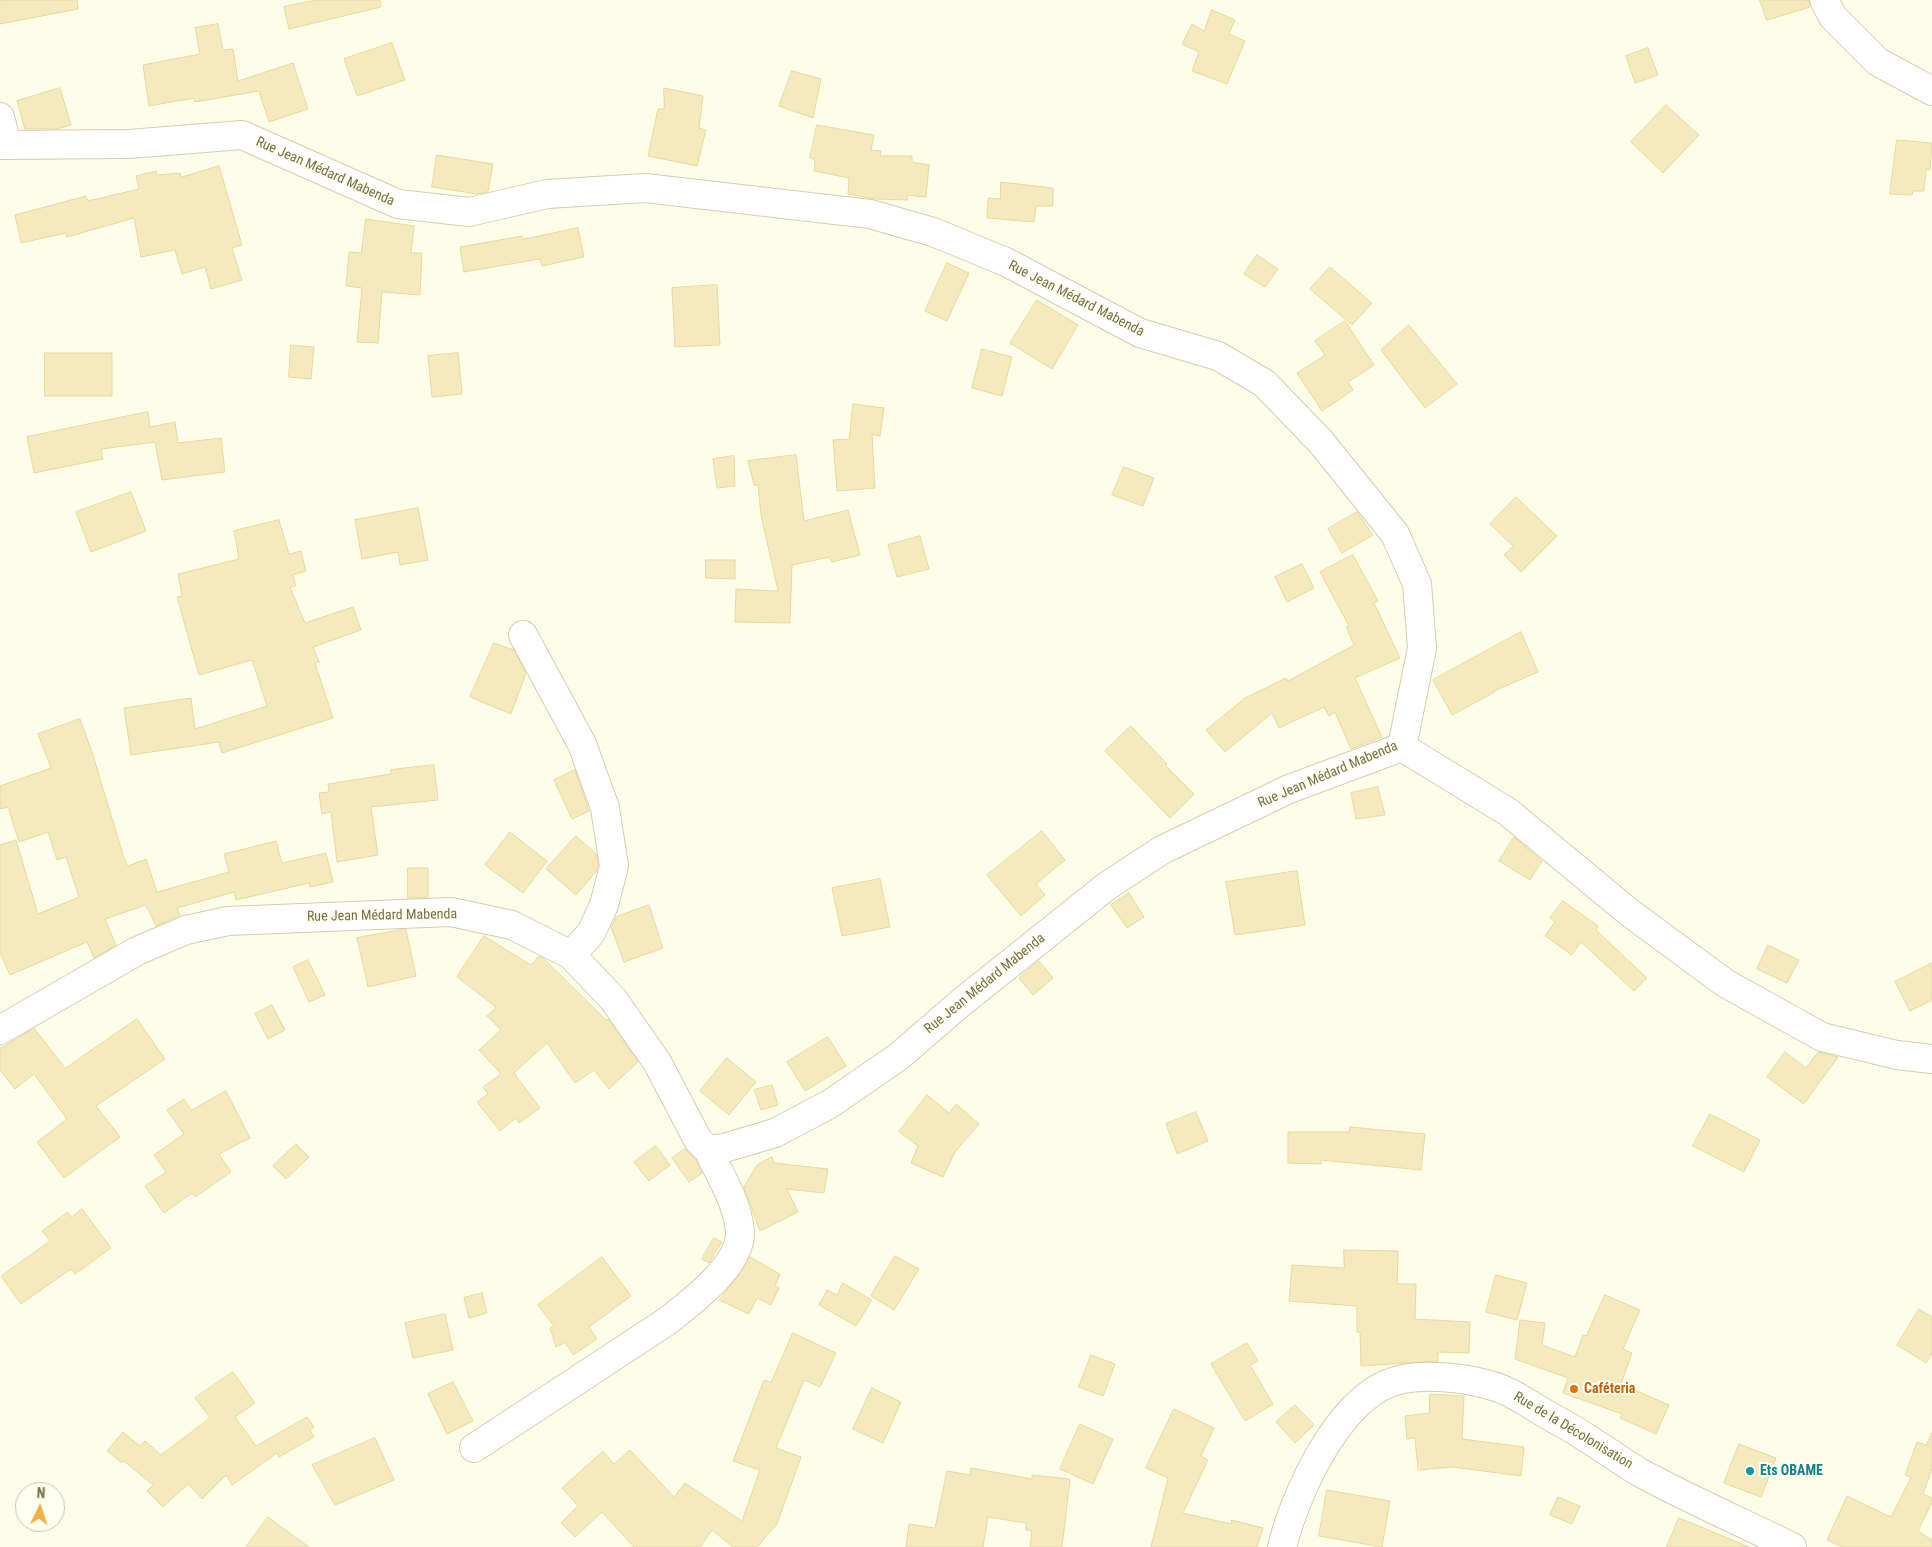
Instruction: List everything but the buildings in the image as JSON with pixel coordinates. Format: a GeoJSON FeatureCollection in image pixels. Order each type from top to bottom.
{"type":"FeatureCollection","features":[{"type":"Feature","properties":{"kind":"street"},"geometry":{"type":"LineString","coordinates":[[1824,0],[1833,17],[1878,62],[1932,91]]}},
{"type":"Feature","properties":{"kind":"street"},"geometry":{"type":"LineString","coordinates":[[0,117],[3,145]]}},
{"type":"Feature","properties":{"kind":"street","name":"Rue Jean Médard Mabenda"},"geometry":{"type":"LineString","coordinates":[[0,1030],[137,951],[186,930],[228,921],[451,912],[512,925],[571,955],[613,999],[657,1062],[698,1140],[708,1150],[724,1148],[775,1133],[830,1104],[898,1057],[963,1001],[1107,886],[1162,850],[1289,789],[1402,747],[1422,648],[1417,584],[1395,534],[1321,442],[1264,383],[1218,356],[1140,334],[1006,262],[933,232],[870,214],[645,188],[547,194],[469,212],[398,204],[242,135],[129,144],[3,145]]}},
{"type":"Feature","properties":{"kind":"street"},"geometry":{"type":"LineString","coordinates":[[523,635],[582,744],[605,808],[614,866],[604,905],[592,933],[571,955]]}},
{"type":"Feature","properties":{"kind":"street"},"geometry":{"type":"LineString","coordinates":[[1402,747],[1508,812],[1630,913],[1725,983],[1822,1037],[1897,1055],[1932,1059]]}},
{"type":"Feature","properties":{"kind":"street"},"geometry":{"type":"LineString","coordinates":[[474,1448],[666,1322],[694,1300],[724,1269],[735,1253],[740,1234],[729,1194],[708,1150]]}},
{"type":"Feature","properties":{"kind":"street","name":"Rue de la Décolonisation"},"geometry":{"type":"LineString","coordinates":[[1282,1547],[1300,1490],[1328,1440],[1346,1418],[1380,1388],[1402,1379],[1423,1378],[1471,1382],[1496,1387],[1520,1398],[1638,1471],[1792,1547]]}},
{"type":"Feature","properties":{"kind":"place","name":"Caféteria"},"geometry":{"type":"Point","coordinates":[1574,1389]}},
{"type":"Feature","properties":{"kind":"place","name":"Ets OBAME"},"geometry":{"type":"Point","coordinates":[1750,1471]}}]}
